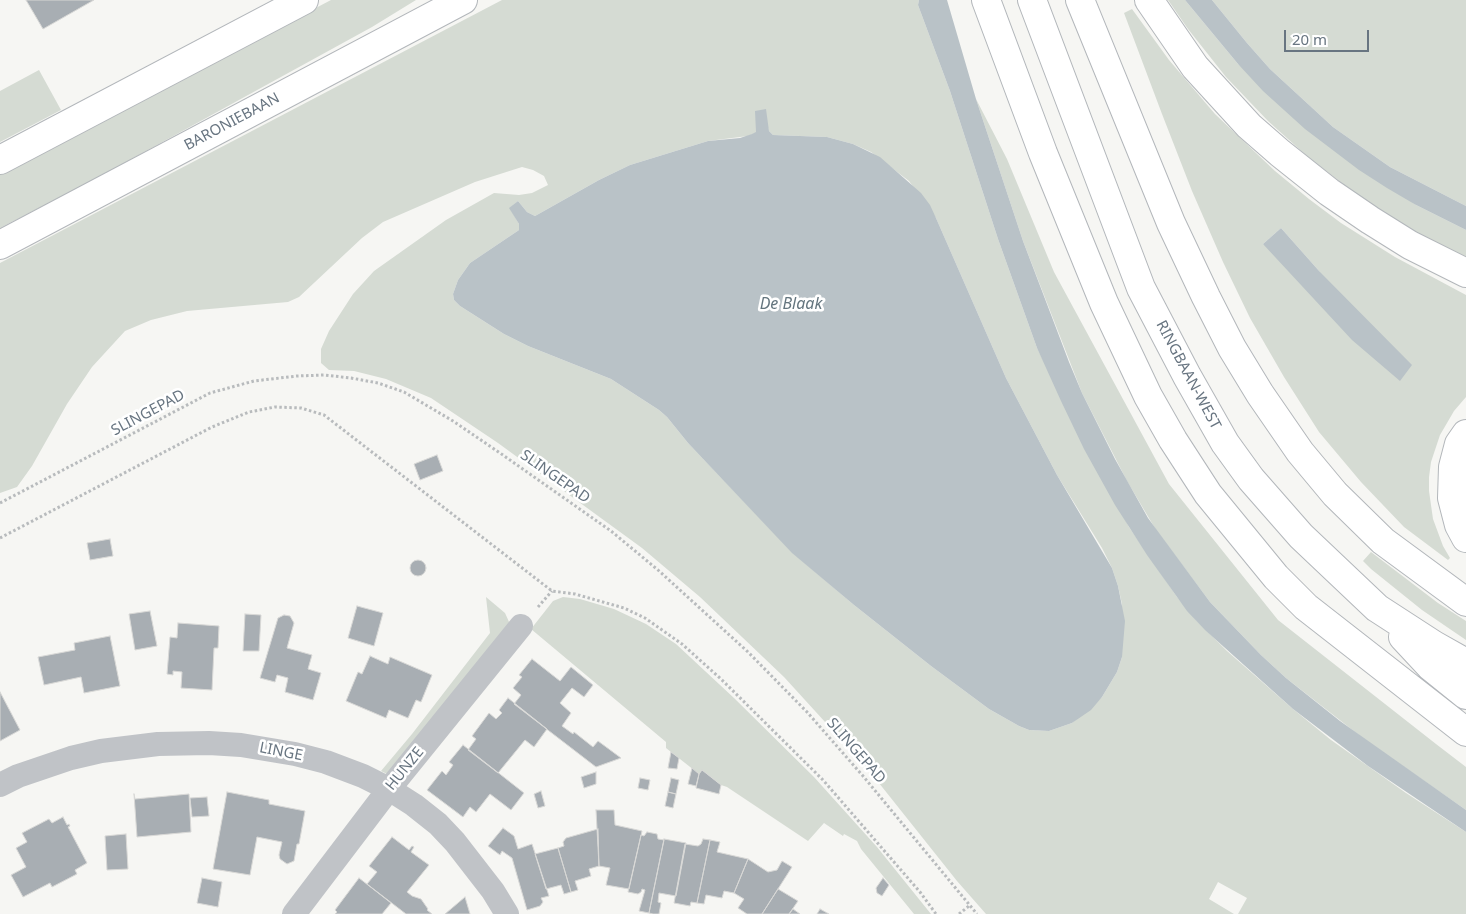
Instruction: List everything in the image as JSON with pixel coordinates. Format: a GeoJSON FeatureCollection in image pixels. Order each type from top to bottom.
{"type":"FeatureCollection","features":[{"type":"Feature","properties":{"kind":"main road"},"geometry":{"type":"LineString","coordinates":[[0,160],[304,0]]}},
{"type":"Feature","properties":{"kind":"main road","name":"BARONIEBAAN"},"geometry":{"type":"LineString","coordinates":[[0,245],[464,0]]}},
{"type":"Feature","properties":{"kind":"main road"},"geometry":{"type":"LineString","coordinates":[[986,0],[1043,153],[1104,302],[1148,396],[1173,440],[1208,494],[1276,577],[1306,607],[1466,732]]}},
{"type":"Feature","properties":{"kind":"main road","name":"RINGBAAN-WEST"},"geometry":{"type":"LineString","coordinates":[[1032,0],[1141,288],[1225,443],[1251,480],[1301,536],[1377,608],[1434,645],[1466,663]]}},
{"type":"Feature","properties":{"kind":"main road"},"geometry":{"type":"LineString","coordinates":[[1080,0],[1171,223],[1210,306],[1232,348],[1260,394],[1300,452],[1335,494],[1383,541],[1466,602]]}},
{"type":"Feature","properties":{"kind":"main road"},"geometry":{"type":"LineString","coordinates":[[1149,0],[1195,67],[1249,126],[1280,153],[1329,192],[1370,220],[1410,245],[1466,274]]}},
{"type":"Feature","properties":{"kind":"main road"},"geometry":{"type":"LineString","coordinates":[[1466,434],[1459,444],[1453,466],[1452,498],[1459,525],[1466,538]]}},
{"type":"Feature","properties":{"kind":"main road"},"geometry":{"type":"LineString","coordinates":[[1377,608],[1430,666],[1466,696]]}},
{"type":"Feature","properties":{"kind":"street","name":"HUNZE"},"geometry":{"type":"LineString","coordinates":[[294,914],[389,789],[521,626]]}},
{"type":"Feature","properties":{"kind":"street","name":"LINGE"},"geometry":{"type":"LineString","coordinates":[[0,786],[18,776],[71,758],[101,751],[158,744],[209,743],[270,749],[294,754],[333,765],[389,789],[414,805],[450,836],[493,891],[507,914]]}},
{"type":"Feature","properties":{"kind":"path","name":"SLINGEPAD"},"geometry":{"type":"LineString","coordinates":[[0,503],[210,394],[254,381],[324,375],[378,383],[404,392],[453,420],[603,526],[665,576],[748,652],[807,712],[863,776],[977,914]]}},
{"type":"Feature","properties":{"kind":"path"},"geometry":{"type":"LineString","coordinates":[[0,538],[212,427],[249,412],[275,407],[301,408],[324,415],[552,591],[584,596],[624,608],[645,618],[682,644],[721,679],[823,780],[920,892],[936,914]]}},
{"type":"Feature","properties":{"kind":"path"},"geometry":{"type":"LineString","coordinates":[[959,914],[969,906]]}},
{"type":"Feature","properties":{"kind":"shaded area"},"geometry":{"type":"Polygon","coordinates":[[[331,0],[416,0],[372,27],[95,179],[0,228],[0,174],[331,0]]]}},
{"type":"Feature","properties":{"kind":"shaded area"},"geometry":{"type":"Polygon","coordinates":[[[502,0],[919,0],[918,5],[950,91],[998,239],[1037,348],[1129,527],[1177,597],[1197,621],[1227,651],[1331,740],[1406,793],[1466,832],[1466,914],[1238,914],[1247,898],[1218,882],[1209,899],[1234,914],[986,914],[957,881],[867,768],[784,677],[700,597],[642,548],[498,443],[431,398],[386,379],[354,371],[329,370],[321,363],[321,349],[329,331],[353,294],[374,271],[446,220],[494,193],[519,195],[532,193],[548,185],[544,176],[533,170],[522,167],[475,182],[383,222],[362,238],[299,297],[288,302],[187,311],[151,320],[125,331],[92,367],[67,404],[32,466],[17,487],[0,493],[0,263],[502,0]],[[756,111],[756,133],[748,136],[708,141],[630,165],[535,216],[527,212],[518,201],[510,208],[519,224],[519,230],[470,263],[458,280],[453,294],[454,300],[460,306],[504,334],[528,346],[611,379],[659,410],[793,553],[854,605],[989,709],[1029,730],[1049,731],[1072,723],[1102,697],[1117,672],[1122,657],[1122,604],[1118,586],[1102,548],[1057,475],[1006,378],[936,218],[909,181],[871,152],[853,144],[827,137],[773,135],[769,131],[767,124],[756,111]]]}},
{"type":"Feature","properties":{"kind":"shaded area"},"geometry":{"type":"Polygon","coordinates":[[[1168,0],[1185,0],[1238,64],[1416,205],[1466,230],[1466,258],[1407,228],[1356,194],[1308,157],[1268,121],[1226,77],[1168,0]]]}},
{"type":"Feature","properties":{"kind":"shaded area"},"geometry":{"type":"Polygon","coordinates":[[[1212,0],[1466,0],[1466,206],[1390,167],[1333,127],[1270,69],[1212,0]]]}},
{"type":"Feature","properties":{"kind":"shaded area"},"geometry":{"type":"Polygon","coordinates":[[[1132,9],[1169,60],[1215,114],[1275,171],[1341,223],[1395,257],[1466,295],[1466,397],[1454,411],[1440,435],[1431,462],[1429,477],[1433,519],[1443,546],[1450,558],[1448,560],[1404,527],[1361,482],[1319,432],[1284,377],[1250,318],[1223,262],[1192,191],[1124,13],[1132,9]],[[1281,228],[1263,244],[1320,272],[1281,228]]]}},
{"type":"Feature","properties":{"kind":"shaded area"},"geometry":{"type":"Polygon","coordinates":[[[39,70],[61,110],[0,142],[0,91],[39,70]]]}},
{"type":"Feature","properties":{"kind":"shaded area"},"geometry":{"type":"Polygon","coordinates":[[[976,99],[1007,159],[1054,272],[1169,484],[1278,620],[1466,767],[1466,810],[1364,739],[1286,678],[1210,602],[1156,530],[1127,481],[1082,393],[1023,241],[976,99]]]}},
{"type":"Feature","properties":{"kind":"shaded area"},"geometry":{"type":"Polygon","coordinates":[[[1371,552],[1438,603],[1466,621],[1466,640],[1422,610],[1371,569],[1363,561],[1371,552]]]}},
{"type":"Feature","properties":{"kind":"shaded area"},"geometry":{"type":"Polygon","coordinates":[[[486,597],[505,613],[510,624],[387,774],[381,771],[490,633],[486,597]]]}},
{"type":"Feature","properties":{"kind":"shaded area"},"geometry":{"type":"Polygon","coordinates":[[[563,597],[580,599],[614,609],[646,624],[676,644],[814,777],[877,847],[931,914],[914,914],[861,849],[857,841],[844,834],[843,836],[824,823],[808,841],[727,787],[721,785],[702,770],[699,774],[666,748],[666,742],[531,629],[553,601],[563,597]]]}},
{"type":"Feature","properties":{"kind":"water"},"geometry":{"type":"Polygon","coordinates":[[[919,0],[947,0],[976,99],[1023,241],[1069,362],[1082,393],[1115,459],[1148,518],[1210,602],[1261,655],[1286,678],[1340,721],[1466,810],[1466,832],[1368,766],[1293,709],[1205,630],[1187,611],[1147,555],[1115,505],[1084,449],[1037,348],[998,239],[950,91],[918,5],[919,0]]]}},
{"type":"Feature","properties":{"kind":"water"},"geometry":{"type":"Polygon","coordinates":[[[1185,0],[1212,0],[1270,69],[1333,127],[1390,167],[1466,206],[1466,230],[1387,188],[1359,170],[1305,129],[1263,91],[1185,0]]]}},
{"type":"Feature","properties":{"kind":"water","name":"De Blaak"},"geometry":{"type":"Polygon","coordinates":[[[766,109],[769,131],[773,135],[827,137],[853,144],[880,157],[921,193],[930,205],[936,218],[1006,378],[1057,475],[1112,568],[1118,586],[1125,621],[1122,657],[1117,672],[1102,697],[1091,710],[1072,723],[1049,731],[1029,730],[989,709],[931,666],[792,553],[659,410],[611,379],[528,346],[504,334],[460,306],[454,300],[453,294],[458,280],[470,263],[519,230],[519,224],[509,208],[518,201],[527,212],[535,216],[630,165],[708,141],[740,138],[752,134],[756,132],[755,111],[766,109]]]}},
{"type":"Feature","properties":{"kind":"water"},"geometry":{"type":"Polygon","coordinates":[[[1281,228],[1320,272],[1412,365],[1400,381],[1352,340],[1263,244],[1281,228]]]}},
{"type":"Feature","properties":{"kind":"building"},"geometry":{"type":"Polygon","coordinates":[[[26,0],[94,0],[43,29],[26,0]]]}},
{"type":"Feature","properties":{"kind":"building"},"geometry":{"type":"Polygon","coordinates":[[[437,455],[443,471],[420,480],[414,464],[437,455]]]}},
{"type":"Feature","properties":{"kind":"building"},"geometry":{"type":"Polygon","coordinates":[[[110,539],[113,556],[90,560],[87,543],[110,539]]]}},
{"type":"Feature","properties":{"kind":"building"},"geometry":{"type":"Polygon","coordinates":[[[418,560],[424,562],[426,568],[424,574],[418,576],[412,574],[410,568],[412,562],[418,560]]]}},
{"type":"Feature","properties":{"kind":"building"},"geometry":{"type":"Polygon","coordinates":[[[357,606],[383,613],[374,646],[348,638],[357,606]]]}},
{"type":"Feature","properties":{"kind":"building"},"geometry":{"type":"Polygon","coordinates":[[[150,611],[157,646],[135,650],[129,614],[150,611]]]}},
{"type":"Feature","properties":{"kind":"building"},"geometry":{"type":"Polygon","coordinates":[[[245,614],[261,615],[259,651],[243,651],[245,614]]]}},
{"type":"Feature","properties":{"kind":"building"},"geometry":{"type":"Polygon","coordinates":[[[284,615],[290,616],[294,623],[287,648],[312,655],[308,669],[321,673],[313,700],[285,692],[288,678],[277,675],[275,682],[260,678],[278,618],[284,615]]]}},
{"type":"Feature","properties":{"kind":"building"},"geometry":{"type":"Polygon","coordinates":[[[178,623],[219,626],[218,648],[214,648],[212,690],[181,688],[182,672],[173,671],[173,675],[167,674],[170,637],[177,638],[178,623]]]}},
{"type":"Feature","properties":{"kind":"building"},"geometry":{"type":"Polygon","coordinates":[[[110,636],[120,686],[84,693],[81,677],[44,685],[38,657],[75,650],[74,643],[110,636]]]}},
{"type":"Feature","properties":{"kind":"building"},"geometry":{"type":"Polygon","coordinates":[[[370,656],[388,664],[390,657],[432,675],[421,702],[416,700],[408,718],[389,710],[386,718],[346,701],[358,672],[362,674],[370,656]]]}},
{"type":"Feature","properties":{"kind":"building"},"geometry":{"type":"Polygon","coordinates":[[[532,659],[560,681],[571,667],[593,685],[584,697],[572,688],[560,703],[571,713],[562,726],[573,734],[574,732],[593,747],[598,741],[621,758],[596,767],[514,704],[521,695],[513,688],[522,677],[519,675],[532,659]]]}},
{"type":"Feature","properties":{"kind":"building"},"geometry":{"type":"Polygon","coordinates":[[[0,692],[20,730],[0,741],[0,692]]]}},
{"type":"Feature","properties":{"kind":"building"},"geometry":{"type":"Polygon","coordinates":[[[508,698],[547,729],[534,747],[525,740],[498,773],[468,750],[476,739],[472,736],[489,713],[496,719],[502,713],[499,710],[508,698]]]}},
{"type":"Feature","properties":{"kind":"building"},"geometry":{"type":"Polygon","coordinates":[[[463,745],[524,793],[511,810],[490,794],[476,812],[470,807],[463,817],[427,790],[442,771],[446,775],[453,765],[449,762],[463,745]]]}},
{"type":"Feature","properties":{"kind":"building"},"geometry":{"type":"Polygon","coordinates":[[[671,752],[679,758],[677,769],[668,768],[671,752]]]}},
{"type":"Feature","properties":{"kind":"building"},"geometry":{"type":"Polygon","coordinates":[[[692,768],[699,774],[696,786],[688,784],[692,768]]]}},
{"type":"Feature","properties":{"kind":"building"},"geometry":{"type":"Polygon","coordinates":[[[702,770],[721,785],[719,794],[696,788],[699,774],[702,770]]]}},
{"type":"Feature","properties":{"kind":"building"},"geometry":{"type":"Polygon","coordinates":[[[596,772],[596,784],[584,788],[581,777],[596,772]]]}},
{"type":"Feature","properties":{"kind":"building"},"geometry":{"type":"Polygon","coordinates":[[[640,778],[650,780],[648,790],[638,788],[640,778]]]}},
{"type":"Feature","properties":{"kind":"building"},"geometry":{"type":"Polygon","coordinates":[[[671,778],[679,780],[676,794],[668,792],[671,778]]]}},
{"type":"Feature","properties":{"kind":"building"},"geometry":{"type":"Polygon","coordinates":[[[541,791],[545,806],[538,808],[534,794],[541,791]]]}},
{"type":"Feature","properties":{"kind":"building"},"geometry":{"type":"Polygon","coordinates":[[[227,792],[269,800],[269,804],[305,811],[294,861],[287,864],[280,859],[282,842],[257,837],[250,875],[213,869],[227,792]]]}},
{"type":"Feature","properties":{"kind":"building"},"geometry":{"type":"Polygon","coordinates":[[[668,792],[676,794],[673,808],[665,806],[668,792]]]}},
{"type":"Feature","properties":{"kind":"building"},"geometry":{"type":"Polygon","coordinates":[[[134,794],[135,799],[189,794],[191,832],[137,837],[134,794]]]}},
{"type":"Feature","properties":{"kind":"building"},"geometry":{"type":"Polygon","coordinates":[[[207,797],[209,816],[192,817],[190,798],[207,797]]]}},
{"type":"Feature","properties":{"kind":"building"},"geometry":{"type":"Polygon","coordinates":[[[596,810],[614,810],[615,825],[642,831],[629,889],[606,885],[610,868],[599,866],[596,810]]]}},
{"type":"Feature","properties":{"kind":"building"},"geometry":{"type":"Polygon","coordinates":[[[63,817],[67,825],[69,824],[70,826],[68,827],[87,863],[75,870],[77,874],[52,887],[50,883],[23,897],[11,875],[26,867],[16,848],[27,842],[22,833],[49,819],[52,823],[63,817]]]}},
{"type":"Feature","properties":{"kind":"building"},"geometry":{"type":"Polygon","coordinates":[[[503,828],[514,836],[518,849],[532,844],[549,896],[541,898],[543,902],[540,906],[527,910],[512,858],[502,851],[500,855],[488,846],[503,828]]]}},
{"type":"Feature","properties":{"kind":"building"},"geometry":{"type":"Polygon","coordinates":[[[598,829],[599,866],[589,869],[591,876],[575,881],[578,890],[571,892],[558,848],[564,846],[563,842],[566,838],[598,829]]]}},
{"type":"Feature","properties":{"kind":"building"},"geometry":{"type":"Polygon","coordinates":[[[647,832],[657,834],[658,839],[664,840],[649,913],[639,911],[645,890],[642,889],[638,894],[628,892],[641,835],[644,836],[647,832]]]}},
{"type":"Feature","properties":{"kind":"building"},"geometry":{"type":"Polygon","coordinates":[[[126,834],[128,869],[107,870],[105,836],[126,834]]]}},
{"type":"Feature","properties":{"kind":"building"},"geometry":{"type":"Polygon","coordinates":[[[392,837],[409,850],[412,846],[414,847],[411,852],[429,865],[407,892],[421,899],[427,910],[432,914],[406,914],[367,884],[377,872],[369,866],[392,837]]]}},
{"type":"Feature","properties":{"kind":"building"},"geometry":{"type":"Polygon","coordinates":[[[664,839],[686,843],[676,896],[659,893],[658,902],[661,903],[659,914],[653,914],[649,913],[664,839]]]}},
{"type":"Feature","properties":{"kind":"building"},"geometry":{"type":"Polygon","coordinates":[[[703,839],[710,840],[697,903],[691,902],[690,906],[674,903],[685,844],[698,846],[703,839]]]}},
{"type":"Feature","properties":{"kind":"building"},"geometry":{"type":"Polygon","coordinates":[[[710,840],[720,842],[717,852],[748,859],[734,893],[724,891],[722,898],[706,895],[704,904],[697,903],[710,840]]]}},
{"type":"Feature","properties":{"kind":"building"},"geometry":{"type":"Polygon","coordinates":[[[558,848],[571,892],[564,894],[561,885],[546,889],[535,854],[558,848]]]}},
{"type":"Feature","properties":{"kind":"building"},"geometry":{"type":"Polygon","coordinates":[[[748,859],[768,872],[777,870],[782,861],[792,867],[762,914],[747,914],[738,908],[744,899],[734,893],[748,859]]]}},
{"type":"Feature","properties":{"kind":"building"},"geometry":{"type":"Polygon","coordinates":[[[202,878],[222,882],[218,907],[197,903],[202,878]]]}},
{"type":"Feature","properties":{"kind":"building"},"geometry":{"type":"Polygon","coordinates":[[[359,878],[391,903],[382,914],[335,914],[337,912],[335,910],[359,878]]]}},
{"type":"Feature","properties":{"kind":"building"},"geometry":{"type":"Polygon","coordinates":[[[883,878],[889,885],[882,896],[877,893],[876,888],[883,878]]]}},
{"type":"Feature","properties":{"kind":"building"},"geometry":{"type":"Polygon","coordinates":[[[778,889],[798,901],[789,914],[762,914],[778,889]]]}},
{"type":"Feature","properties":{"kind":"building"},"geometry":{"type":"Polygon","coordinates":[[[465,897],[470,914],[445,914],[465,897]]]}},
{"type":"Feature","properties":{"kind":"building"},"geometry":{"type":"Polygon","coordinates":[[[793,909],[800,914],[789,914],[793,909]]]}},
{"type":"Feature","properties":{"kind":"building"},"geometry":{"type":"Polygon","coordinates":[[[820,909],[829,914],[817,914],[820,909]]]}}]}
